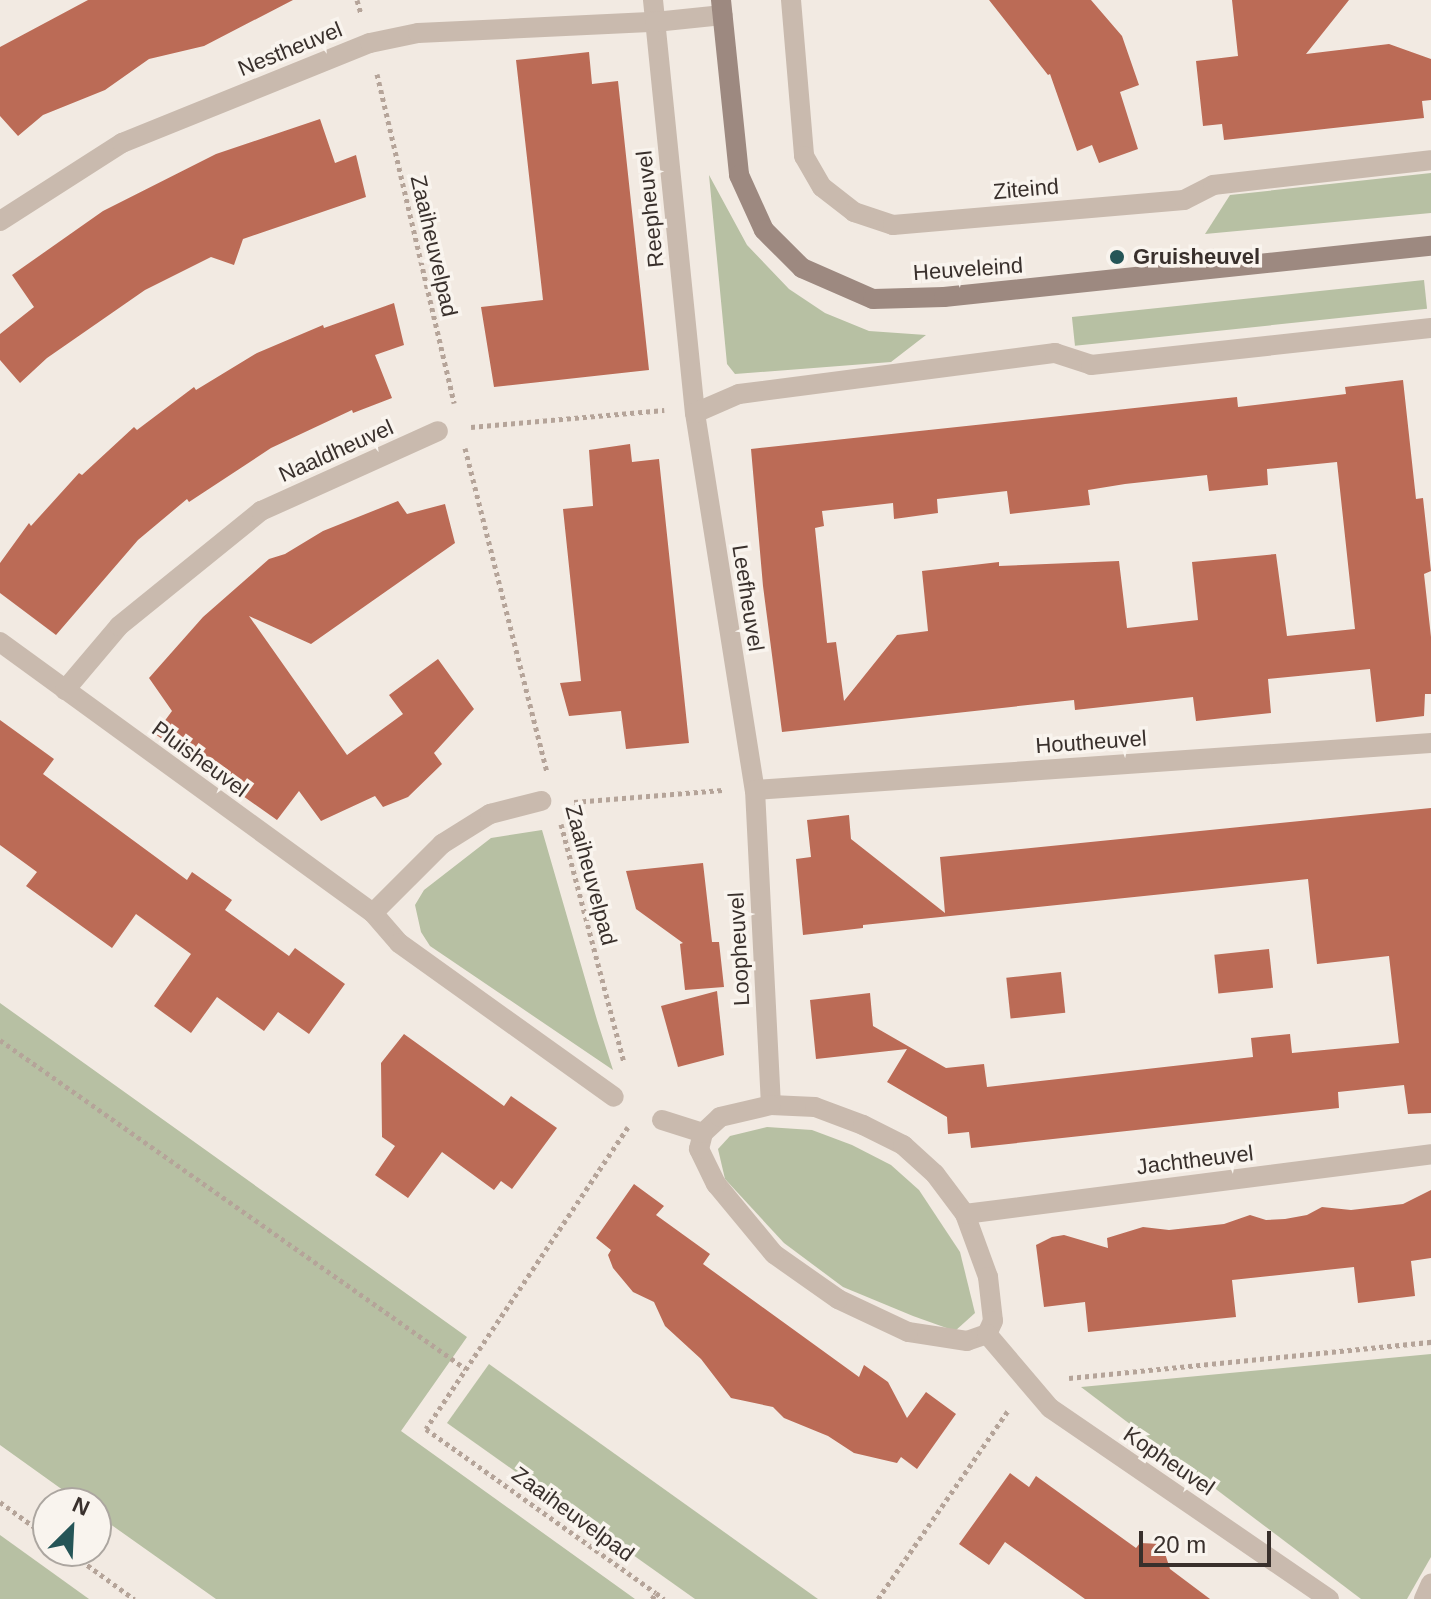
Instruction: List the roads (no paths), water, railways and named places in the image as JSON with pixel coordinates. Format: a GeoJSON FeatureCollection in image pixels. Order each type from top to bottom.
{"type":"FeatureCollection","features":[{"type":"Feature","properties":{"kind":"street","name":"Reepheuvel"},"geometry":{"type":"LineString","coordinates":[[653,0],[695,413]]}},
{"type":"Feature","properties":{"kind":"street","name":"Ziteind"},"geometry":{"type":"LineString","coordinates":[[791,0],[804,156],[822,187],[854,212],[893,225],[1184,200],[1213,185],[1431,160]]}},
{"type":"Feature","properties":{"kind":"street","name":"Nestheuvel"},"geometry":{"type":"LineString","coordinates":[[0,221],[122,143],[370,43],[418,33],[655,22],[722,8]]}},
{"type":"Feature","properties":{"kind":"street","name":"Heuveleind"},"geometry":{"type":"LineString","coordinates":[[722,8],[739,175],[764,230],[802,268],[873,299],[944,297],[1431,246]]}},
{"type":"Feature","properties":{"kind":"street"},"geometry":{"type":"LineString","coordinates":[[695,413],[739,394],[1055,353],[1091,365],[1431,328]]}},
{"type":"Feature","properties":{"kind":"street","name":"Leefheuvel"},"geometry":{"type":"LineString","coordinates":[[695,413],[755,790]]}},
{"type":"Feature","properties":{"kind":"street","name":"Naaldheuvel"},"geometry":{"type":"LineString","coordinates":[[65,690],[119,626],[261,511],[438,431]]}},
{"type":"Feature","properties":{"kind":"street","name":"Pluisheuvel"},"geometry":{"type":"LineString","coordinates":[[0,642],[373,913],[399,943],[614,1097]]}},
{"type":"Feature","properties":{"kind":"street","name":"Houtheuvel"},"geometry":{"type":"LineString","coordinates":[[755,790],[1431,743]]}},
{"type":"Feature","properties":{"kind":"street","name":"Loopheuvel"},"geometry":{"type":"LineString","coordinates":[[755,790],[771,1105]]}},
{"type":"Feature","properties":{"kind":"street"},"geometry":{"type":"LineString","coordinates":[[373,913],[442,844],[490,814],[548,801]]}},
{"type":"Feature","properties":{"kind":"street"},"geometry":{"type":"LineString","coordinates":[[771,1105],[815,1107],[863,1125],[903,1145],[935,1174],[965,1214],[988,1277],[993,1321],[987,1334],[967,1341],[908,1332],[838,1299],[774,1254],[716,1184],[699,1149],[703,1133],[720,1117],[771,1105]]}},
{"type":"Feature","properties":{"kind":"street"},"geometry":{"type":"LineString","coordinates":[[662,1120],[703,1133]]}},
{"type":"Feature","properties":{"kind":"street","name":"Jachtheuvel"},"geometry":{"type":"LineString","coordinates":[[965,1214],[1431,1154]]}},
{"type":"Feature","properties":{"kind":"street","name":"Kopheuvel"},"geometry":{"type":"LineString","coordinates":[[987,1334],[1050,1408],[1329,1599]]}},
{"type":"Feature","properties":{"kind":"street"},"geometry":{"type":"LineString","coordinates":[[1424,1599],[1431,1583]]}},
{"type":"Feature","properties":{"kind":"place","name":"Gruisheuvel"},"geometry":{"type":"Point","coordinates":[1117,257]}}]}
